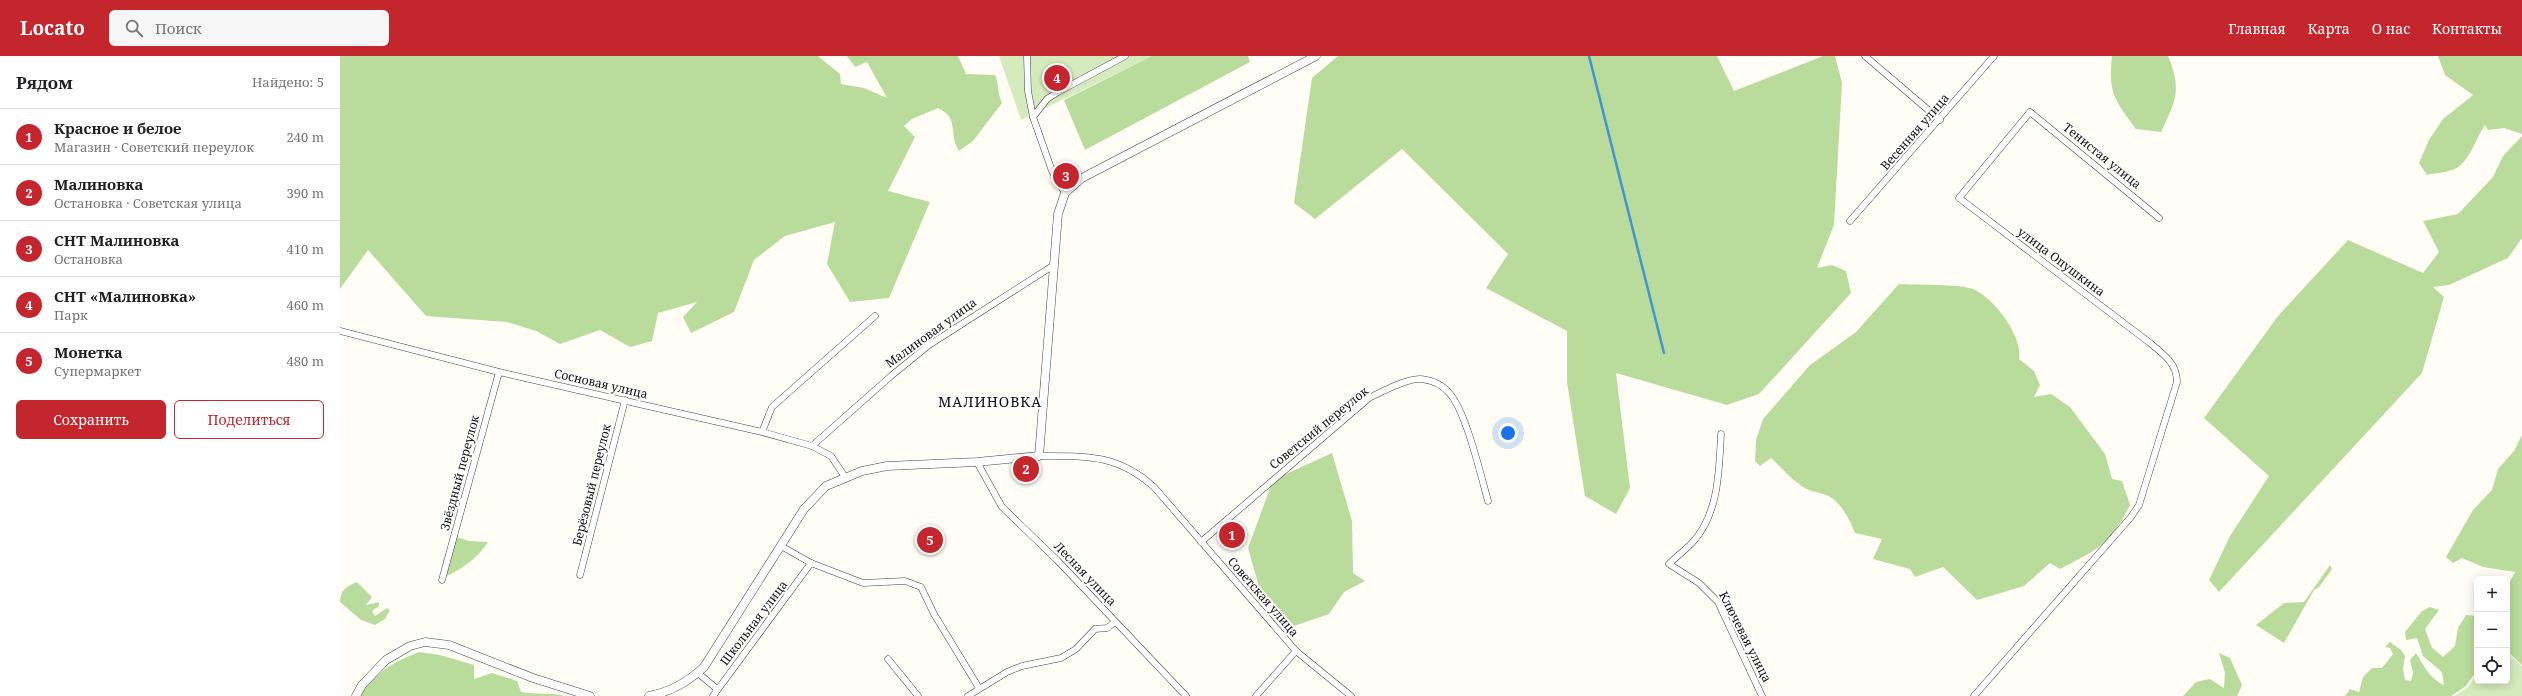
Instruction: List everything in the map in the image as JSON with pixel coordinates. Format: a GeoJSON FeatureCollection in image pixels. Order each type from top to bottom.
{"type":"FeatureCollection","features":[{"type":"Feature","properties":{"kind":"street"},"geometry":{"type":"LineString","coordinates":[[1026,56],[1028,91],[1033,117],[1052,171],[1065,193]]}},
{"type":"Feature","properties":{"kind":"street"},"geometry":{"type":"LineString","coordinates":[[1033,117],[1052,96],[1125,56]]}},
{"type":"Feature","properties":{"kind":"street"},"geometry":{"type":"LineString","coordinates":[[649,696],[664,693],[698,673],[704,667],[804,509],[826,486],[845,477],[887,466],[977,462],[1040,456],[1058,214],[1065,193],[1082,178],[1316,56]]}},
{"type":"Feature","properties":{"kind":"street"},"geometry":{"type":"LineString","coordinates":[[1865,56],[1940,120]]}},
{"type":"Feature","properties":{"kind":"street","name":"Весенняя улица"},"geometry":{"type":"LineString","coordinates":[[1850,221],[1940,120],[1994,56]]}},
{"type":"Feature","properties":{"kind":"street","name":"Тенистая улица"},"geometry":{"type":"LineString","coordinates":[[1959,198],[2030,112],[2159,218]]}},
{"type":"Feature","properties":{"kind":"street","name":"улица Опушкина"},"geometry":{"type":"LineString","coordinates":[[1959,198],[2150,343],[2172,364],[2177,372],[2177,382],[2139,505],[2131,517],[1974,696]]}},
{"type":"Feature","properties":{"kind":"street","name":"Малиновая улица"},"geometry":{"type":"LineString","coordinates":[[812,446],[891,376],[929,345],[1054,265]]}},
{"type":"Feature","properties":{"kind":"street"},"geometry":{"type":"LineString","coordinates":[[762,432],[772,406],[875,316]]}},
{"type":"Feature","properties":{"kind":"street","name":"Сосновая улица"},"geometry":{"type":"LineString","coordinates":[[340,331],[499,372],[762,432],[812,446],[831,456],[845,477]]}},
{"type":"Feature","properties":{"kind":"street","name":"Звёздный переулок"},"geometry":{"type":"LineString","coordinates":[[442,580],[499,372]]}},
{"type":"Feature","properties":{"kind":"street","name":"Советский переулок"},"geometry":{"type":"LineString","coordinates":[[1201,542],[1369,398],[1392,387],[1420,379],[1441,385],[1451,394],[1472,446],[1488,501]]}},
{"type":"Feature","properties":{"kind":"street","name":"Берёзовый переулок"},"geometry":{"type":"LineString","coordinates":[[580,576],[625,400]]}},
{"type":"Feature","properties":{"kind":"street","name":"Ключевая улица"},"geometry":{"type":"LineString","coordinates":[[1721,434],[1716,495],[1710,515],[1693,542],[1669,564],[1699,583],[1718,602],[1762,696]]}},
{"type":"Feature","properties":{"kind":"street","name":"Советская улица"},"geometry":{"type":"LineString","coordinates":[[1040,456],[1090,456],[1124,465],[1138,473],[1154,487],[1296,651],[1351,696]]}},
{"type":"Feature","properties":{"kind":"street","name":"Лесная улица"},"geometry":{"type":"LineString","coordinates":[[977,462],[1002,507],[1058,560],[1186,696]]}},
{"type":"Feature","properties":{"kind":"street"},"geometry":{"type":"LineString","coordinates":[[781,546],[811,563],[863,583],[905,581],[921,588],[934,614],[979,688]]}},
{"type":"Feature","properties":{"kind":"street","name":"Школьная улица"},"geometry":{"type":"LineString","coordinates":[[713,696],[811,563]]}},
{"type":"Feature","properties":{"kind":"street"},"geometry":{"type":"LineString","coordinates":[[968,696],[979,688],[1022,666],[1061,658],[1076,649],[1095,629],[1107,628],[1115,622]]}},
{"type":"Feature","properties":{"kind":"street"},"geometry":{"type":"LineString","coordinates":[[356,696],[362,684],[386,660],[410,646],[425,642],[449,645],[533,678],[590,696]]}},
{"type":"Feature","properties":{"kind":"street"},"geometry":{"type":"LineString","coordinates":[[1256,696],[1296,651]]}},
{"type":"Feature","properties":{"kind":"street"},"geometry":{"type":"LineString","coordinates":[[888,659],[918,696]]}},
{"type":"Feature","properties":{"kind":"street"},"geometry":{"type":"LineString","coordinates":[[698,673],[717,689]]}},
{"type":"Feature","properties":{"kind":"green space"},"geometry":{"type":"Polygon","coordinates":[[[340,56],[818,56],[840,74],[841,84],[864,88],[887,98],[867,62],[855,67],[847,56],[958,56],[966,74],[995,75],[1002,103],[973,141],[959,151],[954,139],[953,127],[949,117],[945,112],[938,108],[912,119],[904,126],[915,137],[888,191],[930,202],[889,298],[850,302],[827,264],[835,222],[785,236],[754,260],[734,312],[691,333],[683,317],[697,302],[658,313],[652,341],[630,347],[600,330],[560,344],[536,331],[507,322],[426,316],[368,250],[340,289],[340,56]]]}},
{"type":"Feature","properties":{"kind":"green space"},"geometry":{"type":"Polygon","coordinates":[[[999,56],[1152,56],[1021,120],[999,56]]]}},
{"type":"Feature","properties":{"kind":"green space"},"geometry":{"type":"Polygon","coordinates":[[[1152,56],[1248,56],[1250,62],[1085,150],[1064,100],[1152,56]]]}},
{"type":"Feature","properties":{"kind":"green space"},"geometry":{"type":"Polygon","coordinates":[[[1338,56],[1717,56],[1734,91],[1823,56],[1835,56],[1842,83],[1834,225],[1817,268],[1832,265],[1846,271],[1851,293],[1759,394],[1727,405],[1616,373],[1630,488],[1616,514],[1585,496],[1567,382],[1567,331],[1486,288],[1508,254],[1402,149],[1315,219],[1294,203],[1312,78],[1338,56]]]}},
{"type":"Feature","properties":{"kind":"green space"},"geometry":{"type":"Polygon","coordinates":[[[2112,56],[2168,56],[2175,78],[2176,87],[2173,103],[2161,132],[2136,129],[2122,110],[2114,95],[2112,87],[2112,56]]]}},
{"type":"Feature","properties":{"kind":"green space"},"geometry":{"type":"Polygon","coordinates":[[[2438,56],[2522,56],[2522,134],[2504,128],[2488,130],[2485,125],[2463,163],[2449,171],[2427,175],[2419,163],[2429,140],[2443,119],[2473,95],[2445,75],[2438,56]]]}},
{"type":"Feature","properties":{"kind":"green space"},"geometry":{"type":"Polygon","coordinates":[[[2522,136],[2522,238],[2508,258],[2449,285],[2433,287],[2444,297],[2422,373],[2219,592],[2209,580],[2230,536],[2269,476],[2204,418],[2278,316],[2348,240],[2423,273],[2439,252],[2423,221],[2458,214],[2493,177],[2503,156],[2522,136]]]}},
{"type":"Feature","properties":{"kind":"green space"},"geometry":{"type":"Polygon","coordinates":[[[1899,284],[1949,285],[1967,287],[1973,289],[1990,300],[2012,329],[2019,350],[2019,359],[2034,371],[2040,385],[2034,397],[2051,394],[2070,407],[2105,454],[2112,479],[2122,481],[2130,505],[2109,538],[2094,551],[2060,569],[2050,563],[2024,586],[1977,600],[1943,567],[1915,577],[1910,569],[1873,559],[1882,539],[1855,533],[1850,522],[1836,501],[1826,495],[1808,490],[1791,477],[1771,458],[1760,466],[1755,461],[1756,440],[1763,419],[1810,365],[1856,332],[1899,284]]]}},
{"type":"Feature","properties":{"kind":"green space"},"geometry":{"type":"Polygon","coordinates":[[[2522,435],[2522,665],[2510,654],[2510,581],[2515,572],[2483,567],[2462,558],[2453,563],[2446,557],[2473,510],[2492,490],[2498,469],[2514,451],[2522,435]]]}},
{"type":"Feature","properties":{"kind":"green space"},"geometry":{"type":"Polygon","coordinates":[[[1332,453],[1352,521],[1353,573],[1365,581],[1344,592],[1329,614],[1291,627],[1262,597],[1248,548],[1273,480],[1332,453]]]}},
{"type":"Feature","properties":{"kind":"green space"},"geometry":{"type":"Polygon","coordinates":[[[454,536],[469,541],[488,542],[480,553],[469,563],[444,577],[443,560],[452,549],[454,536]]]}},
{"type":"Feature","properties":{"kind":"green space"},"geometry":{"type":"Polygon","coordinates":[[[2330,565],[2332,569],[2319,587],[2314,590],[2284,643],[2256,625],[2284,603],[2304,602],[2330,565]]]}},
{"type":"Feature","properties":{"kind":"green space"},"geometry":{"type":"Polygon","coordinates":[[[357,582],[372,597],[366,605],[379,602],[379,606],[372,611],[375,616],[387,608],[390,610],[385,619],[375,625],[361,620],[340,602],[343,591],[350,585],[357,582]]]}},
{"type":"Feature","properties":{"kind":"green space"},"geometry":{"type":"Polygon","coordinates":[[[2430,607],[2439,610],[2425,629],[2432,648],[2443,657],[2455,646],[2458,628],[2466,615],[2474,616],[2474,674],[2466,686],[2451,696],[2345,696],[2350,689],[2359,692],[2363,677],[2372,668],[2382,668],[2393,654],[2390,648],[2385,647],[2390,642],[2401,650],[2405,656],[2403,669],[2405,680],[2411,681],[2413,673],[2410,660],[2416,653],[2431,676],[2444,685],[2442,672],[2423,656],[2417,638],[2406,640],[2405,632],[2422,611],[2430,607]]]}},
{"type":"Feature","properties":{"kind":"green space"},"geometry":{"type":"Polygon","coordinates":[[[419,652],[440,655],[474,665],[474,679],[492,673],[517,681],[521,692],[564,696],[360,696],[372,680],[379,674],[393,664],[419,652]]]}},
{"type":"Feature","properties":{"kind":"green space"},"geometry":{"type":"Polygon","coordinates":[[[2219,653],[2230,658],[2242,685],[2237,696],[2183,696],[2196,682],[2210,679],[2224,688],[2225,673],[2219,653]]]}},
{"type":"Feature","properties":{"kind":"green space"},"geometry":{"type":"Polygon","coordinates":[[[2510,656],[2522,666],[2522,696],[2454,696],[2467,688],[2474,679],[2474,684],[2510,684],[2510,656]]]}},
{"type":"Feature","properties":{"kind":"waterway"},"geometry":{"type":"LineString","coordinates":[[1589,56],[1664,353]]}},
{"type":"Feature","properties":{"kind":"place","name":"СНТ «Малиновка»"},"geometry":{"type":"Point","coordinates":[1057,78]}},
{"type":"Feature","properties":{"kind":"place","name":"СНТ Малиновка"},"geometry":{"type":"Point","coordinates":[1066,176]}},
{"type":"Feature","properties":{"kind":"place","name":"Малиновка"},"geometry":{"type":"Point","coordinates":[1026,469]}},
{"type":"Feature","properties":{"kind":"place","name":"Красное и белое"},"geometry":{"type":"Point","coordinates":[1232,535]}},
{"type":"Feature","properties":{"kind":"place","name":"Монетка"},"geometry":{"type":"Point","coordinates":[930,540]}},
{"type":"Feature","properties":{"kind":"district","name":"МАЛИНОВКА"},"geometry":{"type":"Point","coordinates":[990,402]}}]}
